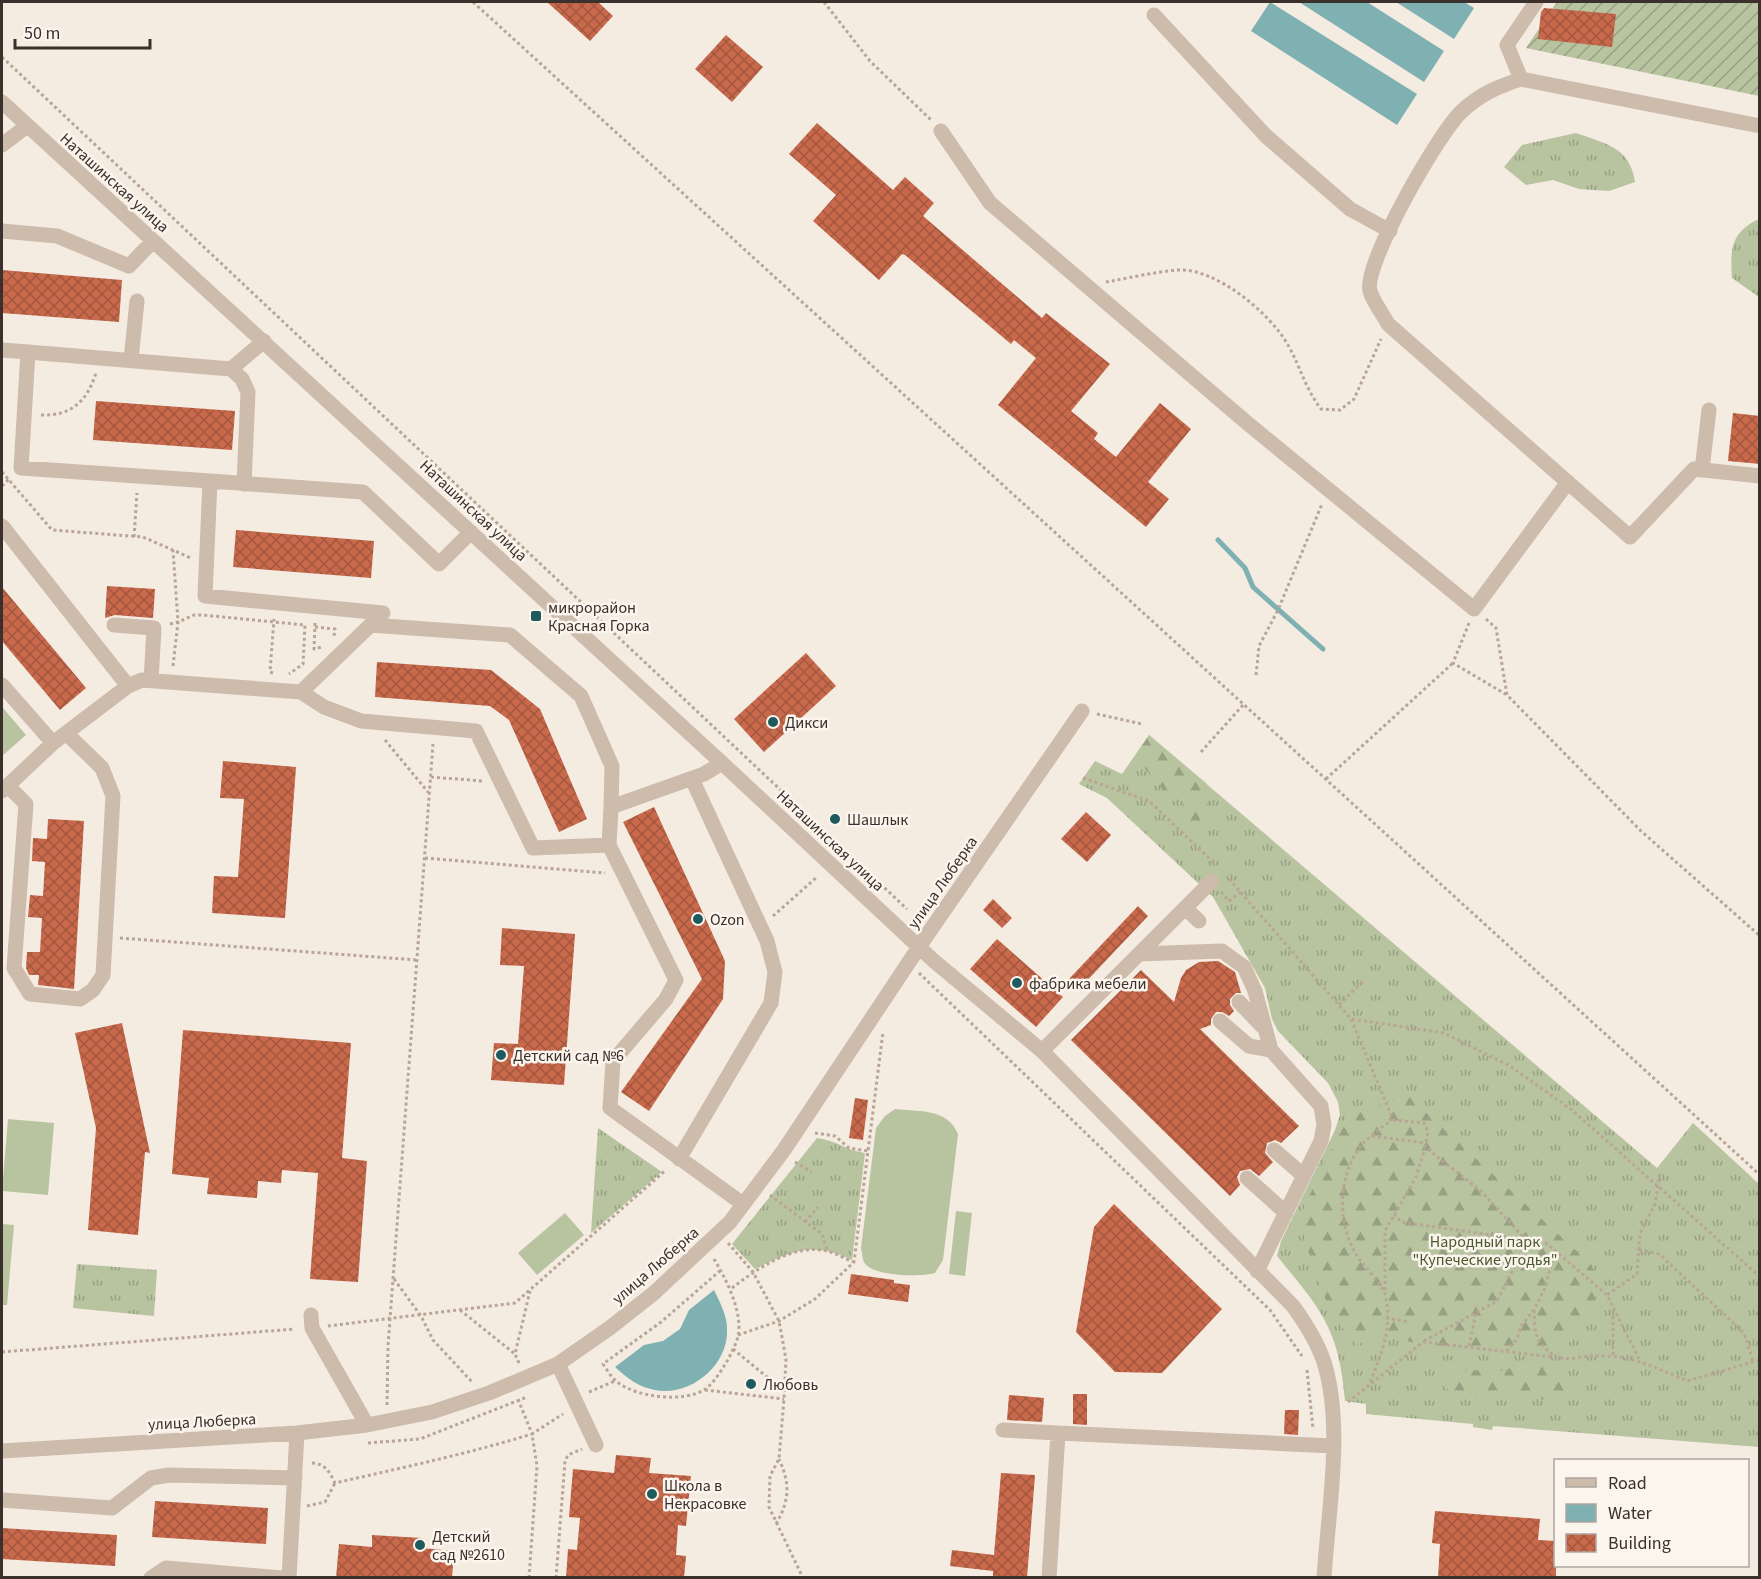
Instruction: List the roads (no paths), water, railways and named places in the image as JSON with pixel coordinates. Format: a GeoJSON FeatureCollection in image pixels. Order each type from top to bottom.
{"type":"FeatureCollection","features":[{"type":"Feature","properties":{"kind":"street"},"geometry":{"type":"LineString","coordinates":[[1521,79],[1507,45],[1536,2]]}},
{"type":"Feature","properties":{"kind":"street"},"geometry":{"type":"LineString","coordinates":[[1154,15],[1266,136],[1350,209],[1390,231]]}},
{"type":"Feature","properties":{"kind":"street"},"geometry":{"type":"LineString","coordinates":[[1760,126],[1521,79],[1483,92],[1459,114],[1412,183],[1371,273],[1370,290],[1388,324],[1630,537],[1694,469],[1760,476]]}},
{"type":"Feature","properties":{"kind":"street","name":"Наташинская улица"},"geometry":{"type":"LineString","coordinates":[[2,102],[722,763],[919,947],[1042,1051],[1293,1306],[1318,1346],[1332,1399],[1333,1446],[1324,1578]]}},
{"type":"Feature","properties":{"kind":"street"},"geometry":{"type":"LineString","coordinates":[[2,145],[27,126]]}},
{"type":"Feature","properties":{"kind":"street"},"geometry":{"type":"LineString","coordinates":[[941,130],[990,203],[1246,422],[1474,609],[1568,482]]}},
{"type":"Feature","properties":{"kind":"street"},"geometry":{"type":"LineString","coordinates":[[2,231],[57,236],[129,266],[153,240]]}},
{"type":"Feature","properties":{"kind":"street"},"geometry":{"type":"LineString","coordinates":[[131,360],[137,301]]}},
{"type":"Feature","properties":{"kind":"street"},"geometry":{"type":"LineString","coordinates":[[231,369],[264,341]]}},
{"type":"Feature","properties":{"kind":"street"},"geometry":{"type":"LineString","coordinates":[[2,350],[231,369],[242,379],[248,392],[244,484]]}},
{"type":"Feature","properties":{"kind":"street"},"geometry":{"type":"LineString","coordinates":[[28,352],[21,468],[363,492],[439,564],[471,532]]}},
{"type":"Feature","properties":{"kind":"street"},"geometry":{"type":"LineString","coordinates":[[1702,470],[1709,410]]}},
{"type":"Feature","properties":{"kind":"street"},"geometry":{"type":"LineString","coordinates":[[210,481],[205,596],[383,613],[301,692]]}},
{"type":"Feature","properties":{"kind":"street"},"geometry":{"type":"LineString","coordinates":[[2,526],[128,686]]}},
{"type":"Feature","properties":{"kind":"street"},"geometry":{"type":"LineString","coordinates":[[114,625],[154,628],[152,681]]}},
{"type":"Feature","properties":{"kind":"street"},"geometry":{"type":"LineString","coordinates":[[370,625],[510,635],[581,696],[612,766],[609,845],[675,980],[666,999],[613,1061],[610,1108],[743,1204]]}},
{"type":"Feature","properties":{"kind":"street"},"geometry":{"type":"LineString","coordinates":[[66,733],[102,768],[112,796],[103,975],[93,990],[80,999],[36,997],[30,994],[20,981],[14,968],[26,804],[5,789],[53,743],[66,733],[128,686],[142,680],[301,692],[324,707],[371,722],[476,731],[533,848],[609,845]]}},
{"type":"Feature","properties":{"kind":"street"},"geometry":{"type":"LineString","coordinates":[[2,685],[53,743]]}},
{"type":"Feature","properties":{"kind":"street","name":"улица Люберка"},"geometry":{"type":"LineString","coordinates":[[2,1451],[297,1433],[367,1425],[432,1412],[484,1395],[558,1364],[654,1293],[730,1222],[784,1150],[919,947],[1082,711]]}},
{"type":"Feature","properties":{"kind":"street"},"geometry":{"type":"LineString","coordinates":[[611,807],[692,778],[722,763]]}},
{"type":"Feature","properties":{"kind":"street"},"geometry":{"type":"LineString","coordinates":[[679,1159],[771,1003],[775,972],[768,941],[692,778]]}},
{"type":"Feature","properties":{"kind":"street"},"geometry":{"type":"LineString","coordinates":[[1042,1051],[1218,878]]}},
{"type":"Feature","properties":{"kind":"street"},"geometry":{"type":"LineString","coordinates":[[1185,908],[1199,921]]}},
{"type":"Feature","properties":{"kind":"street"},"geometry":{"type":"LineString","coordinates":[[1139,954],[1222,951],[1244,967],[1254,991],[1271,1050],[1320,1106],[1324,1125],[1321,1141],[1257,1271]]}},
{"type":"Feature","properties":{"kind":"street"},"geometry":{"type":"LineString","coordinates":[[1239,1002],[1265,1028]]}},
{"type":"Feature","properties":{"kind":"street"},"geometry":{"type":"LineString","coordinates":[[1220,1021],[1249,1046],[1271,1050]]}},
{"type":"Feature","properties":{"kind":"street"},"geometry":{"type":"LineString","coordinates":[[1275,1150],[1304,1176]]}},
{"type":"Feature","properties":{"kind":"street"},"geometry":{"type":"LineString","coordinates":[[1247,1178],[1286,1213]]}},
{"type":"Feature","properties":{"kind":"street"},"geometry":{"type":"LineString","coordinates":[[311,1322],[367,1425]]}},
{"type":"Feature","properties":{"kind":"street"},"geometry":{"type":"LineString","coordinates":[[558,1364],[582,1399],[596,1445]]}},
{"type":"Feature","properties":{"kind":"street"},"geometry":{"type":"LineString","coordinates":[[1003,1430],[1333,1446]]}},
{"type":"Feature","properties":{"kind":"street"},"geometry":{"type":"LineString","coordinates":[[289,1578],[297,1433]]}},
{"type":"Feature","properties":{"kind":"street"},"geometry":{"type":"LineString","coordinates":[[1049,1578],[1058,1433]]}},
{"type":"Feature","properties":{"kind":"street"},"geometry":{"type":"LineString","coordinates":[[2,1500],[112,1508],[151,1478],[169,1475],[295,1478]]}},
{"type":"Feature","properties":{"kind":"street"},"geometry":{"type":"LineString","coordinates":[[151,1578],[166,1568],[282,1578]]}},
{"type":"Feature","properties":{"kind":"water"},"geometry":{"type":"Polygon","coordinates":[[[1270,2],[1417,94],[1397,125],[1251,31],[1270,2]]]}},
{"type":"Feature","properties":{"kind":"water"},"geometry":{"type":"Polygon","coordinates":[[[1299,2],[1367,2],[1444,51],[1424,82],[1299,2]]]}},
{"type":"Feature","properties":{"kind":"water"},"geometry":{"type":"Polygon","coordinates":[[[1396,2],[1464,2],[1474,8],[1454,39],[1396,2]]]}},
{"type":"Feature","properties":{"kind":"water"},"geometry":{"type":"Polygon","coordinates":[[[714,1290],[726,1319],[726,1342],[722,1355],[705,1376],[681,1388],[668,1391],[655,1390],[643,1387],[615,1367],[644,1345],[663,1341],[680,1329],[689,1310],[714,1290]]]}},
{"type":"Feature","properties":{"kind":"waterway"},"geometry":{"type":"LineString","coordinates":[[1218,540],[1245,568],[1253,587],[1323,649]]}},
{"type":"Feature","properties":{"kind":"place","name":"микрорайон Красная Горка"},"geometry":{"type":"Point","coordinates":[536,616]}},
{"type":"Feature","properties":{"kind":"place","name":"Дикси"},"geometry":{"type":"Point","coordinates":[773,722]}},
{"type":"Feature","properties":{"kind":"place","name":"Шашлык"},"geometry":{"type":"Point","coordinates":[835,819]}},
{"type":"Feature","properties":{"kind":"place","name":"Ozon"},"geometry":{"type":"Point","coordinates":[698,919]}},
{"type":"Feature","properties":{"kind":"place","name":"фабрика мебели"},"geometry":{"type":"Point","coordinates":[1017,983]}},
{"type":"Feature","properties":{"kind":"place","name":"Детский сад №6"},"geometry":{"type":"Point","coordinates":[501,1055]}},
{"type":"Feature","properties":{"kind":"place","name":"Любовь"},"geometry":{"type":"Point","coordinates":[751,1384]}},
{"type":"Feature","properties":{"kind":"place","name":"Школа в Некрасовке"},"geometry":{"type":"Point","coordinates":[652,1494]}},
{"type":"Feature","properties":{"kind":"place","name":"Детский сад №2610"},"geometry":{"type":"Point","coordinates":[420,1545]}},
{"type":"Feature","properties":{"kind":"park label","name":"Народный парк \"Купеческие угодья\""},"geometry":{"type":"Point","coordinates":[1485,1250]}}]}
